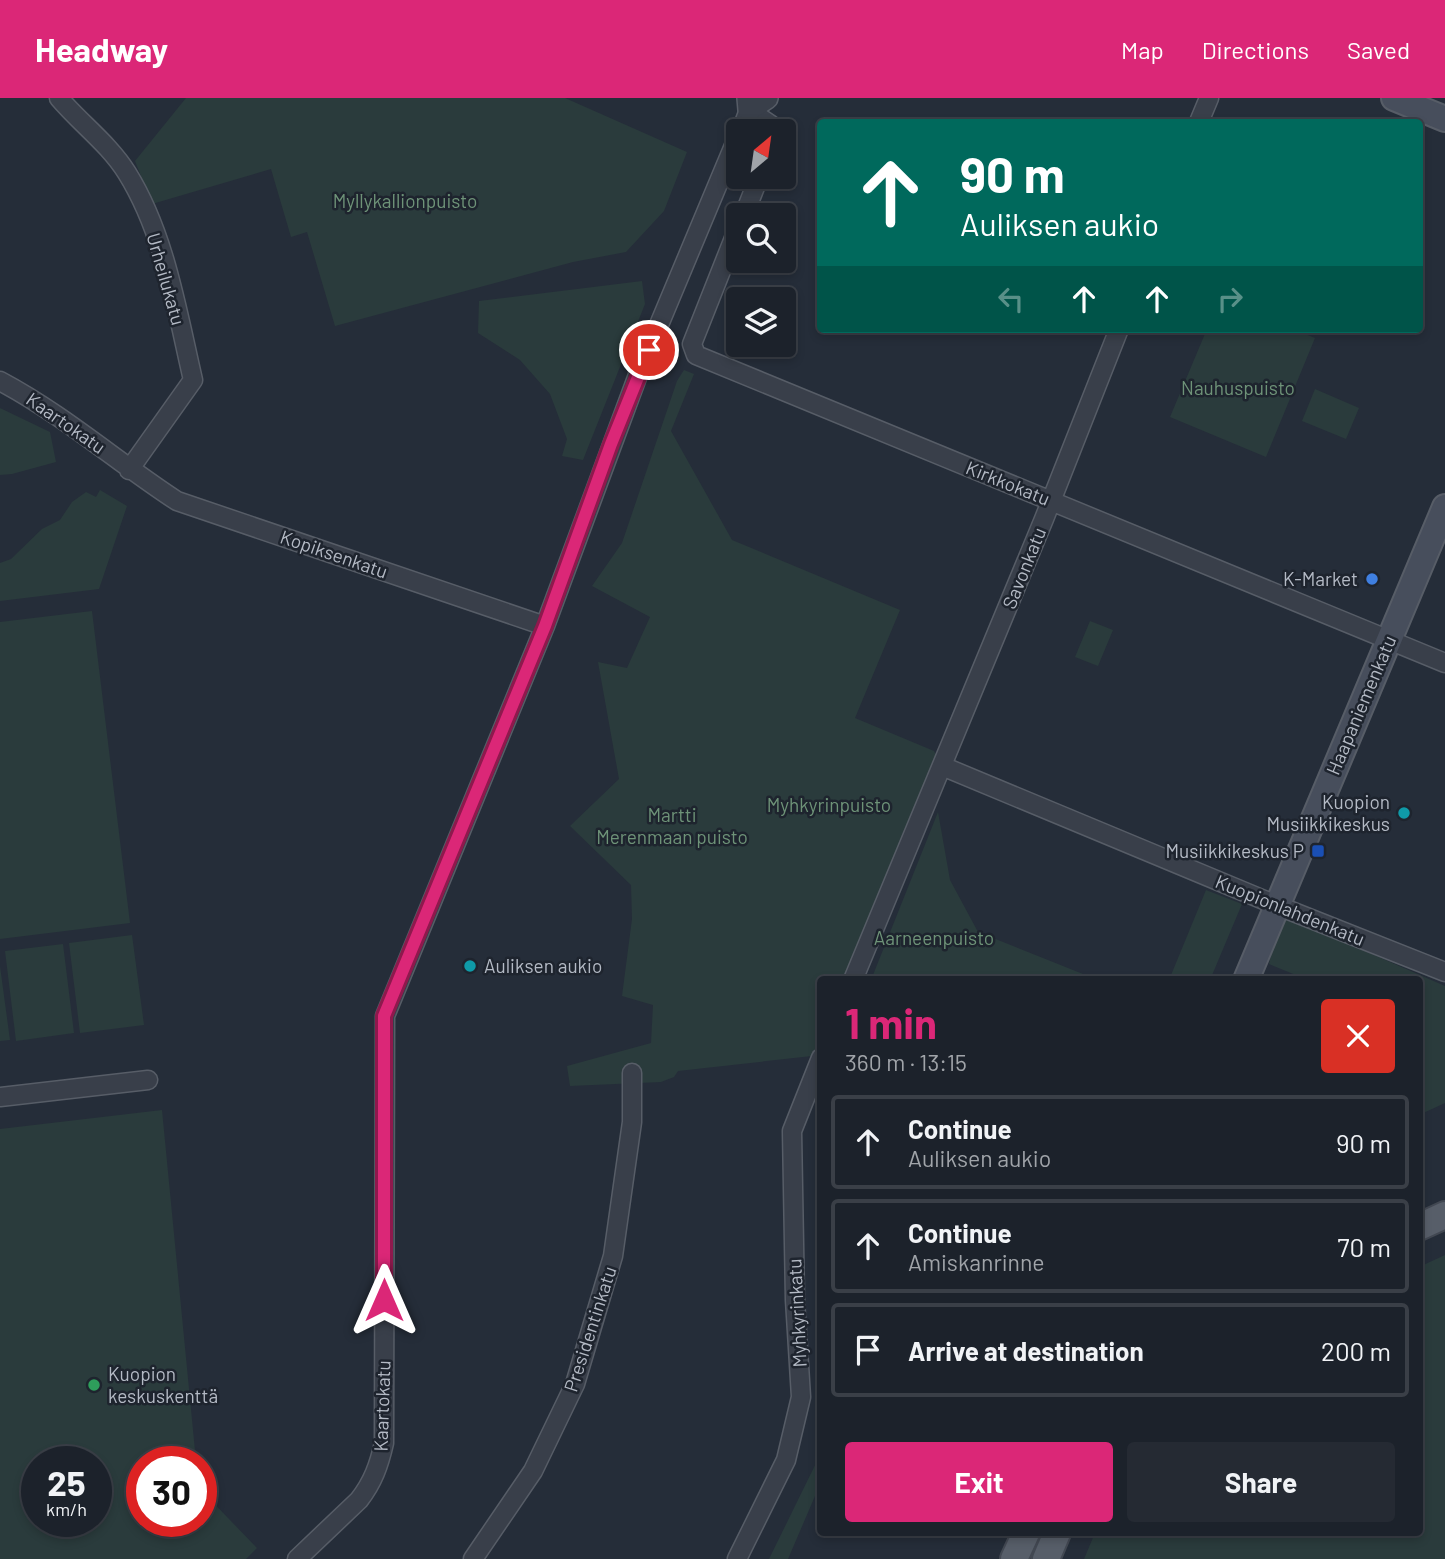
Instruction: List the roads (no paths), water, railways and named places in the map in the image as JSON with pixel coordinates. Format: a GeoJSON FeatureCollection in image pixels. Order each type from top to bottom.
{"type":"FeatureCollection","features":[{"type":"Feature","properties":{"kind":"main road"},"geometry":{"type":"LineString","coordinates":[[1394,98],[1445,118]]}},
{"type":"Feature","properties":{"kind":"main road","name":"Haapaniemenkatu"},"geometry":{"type":"LineString","coordinates":[[1248,976],[1445,507]]}},
{"type":"Feature","properties":{"kind":"main road"},"geometry":{"type":"LineString","coordinates":[[1423,1225],[1445,1215]]}},
{"type":"Feature","properties":{"kind":"main road"},"geometry":{"type":"LineString","coordinates":[[1014,1559],[1025,1536]]}},
{"type":"Feature","properties":{"kind":"main road"},"geometry":{"type":"LineString","coordinates":[[1046,1559],[1056,1536]]}},
{"type":"Feature","properties":{"kind":"street","name":"Urheilukatu"},"geometry":{"type":"LineString","coordinates":[[59,98],[126,170],[147,212],[163,258],[193,380],[129,470]]}},
{"type":"Feature","properties":{"kind":"street"},"geometry":{"type":"LineString","coordinates":[[1200,119],[1209,98]]}},
{"type":"Feature","properties":{"kind":"street"},"geometry":{"type":"LineString","coordinates":[[747,119],[755,102],[767,119]]}},
{"type":"Feature","properties":{"kind":"street"},"geometry":{"type":"LineString","coordinates":[[545,626],[638,375],[726,165]]}},
{"type":"Feature","properties":{"kind":"street","name":"Kirkkokatu"},"geometry":{"type":"LineString","coordinates":[[726,258],[692,344],[696,355],[1445,663]]}},
{"type":"Feature","properties":{"kind":"street","name":"Savonkatu"},"geometry":{"type":"LineString","coordinates":[[942,766],[1117,333]]}},
{"type":"Feature","properties":{"kind":"street","name":"Kaartokatu"},"geometry":{"type":"LineString","coordinates":[[0,381],[59,415],[129,470]]}},
{"type":"Feature","properties":{"kind":"street","name":"Kopiksenkatu"},"geometry":{"type":"LineString","coordinates":[[129,470],[177,501],[545,626]]}},
{"type":"Feature","properties":{"kind":"street","name":"Kaartokatu"},"geometry":{"type":"LineString","coordinates":[[297,1559],[359,1500],[379,1462],[384,1443],[384,1016],[545,626]]}},
{"type":"Feature","properties":{"kind":"street"},"geometry":{"type":"LineString","coordinates":[[855,976],[942,766]]}},
{"type":"Feature","properties":{"kind":"street","name":"Kuopionlahdenkatu"},"geometry":{"type":"LineString","coordinates":[[942,766],[1445,972]]}},
{"type":"Feature","properties":{"kind":"street","name":"Myhkyrinkatu"},"geometry":{"type":"LineString","coordinates":[[737,1559],[786,1461],[801,1397],[795,1300],[792,1131],[817,1068]]}},
{"type":"Feature","properties":{"kind":"street","name":"Presidentinkatu"},"geometry":{"type":"LineString","coordinates":[[473,1559],[533,1471],[575,1384],[613,1256],[632,1122],[632,1073]]}},
{"type":"Feature","properties":{"kind":"street"},"geometry":{"type":"LineString","coordinates":[[0,1097],[148,1080]]}},
{"type":"Feature","properties":{"kind":"place","name":"K-Market"},"geometry":{"type":"Point","coordinates":[1372,579]}},
{"type":"Feature","properties":{"kind":"place","name":"Kuopion Musiikkikeskus"},"geometry":{"type":"Point","coordinates":[1404,813]}},
{"type":"Feature","properties":{"kind":"place","name":"Musiikkikeskus P"},"geometry":{"type":"Point","coordinates":[1318,851]}},
{"type":"Feature","properties":{"kind":"place","name":"Auliksen aukio"},"geometry":{"type":"Point","coordinates":[470,966]}},
{"type":"Feature","properties":{"kind":"place","name":"Kuopion keskuskenttä"},"geometry":{"type":"Point","coordinates":[94,1385]}},
{"type":"Feature","properties":{"kind":"park label","name":"Myllykallionpuisto"},"geometry":{"type":"Point","coordinates":[405,201]}},
{"type":"Feature","properties":{"kind":"park label","name":"Nauhuspuisto"},"geometry":{"type":"Point","coordinates":[1238,388]}},
{"type":"Feature","properties":{"kind":"park label","name":"Myhkyrinpuisto"},"geometry":{"type":"Point","coordinates":[829,805]}},
{"type":"Feature","properties":{"kind":"park label","name":"Martti Merenmaan puisto"},"geometry":{"type":"Point","coordinates":[672,826]}},
{"type":"Feature","properties":{"kind":"park label","name":"Aarneenpuisto"},"geometry":{"type":"Point","coordinates":[934,938]}}]}
